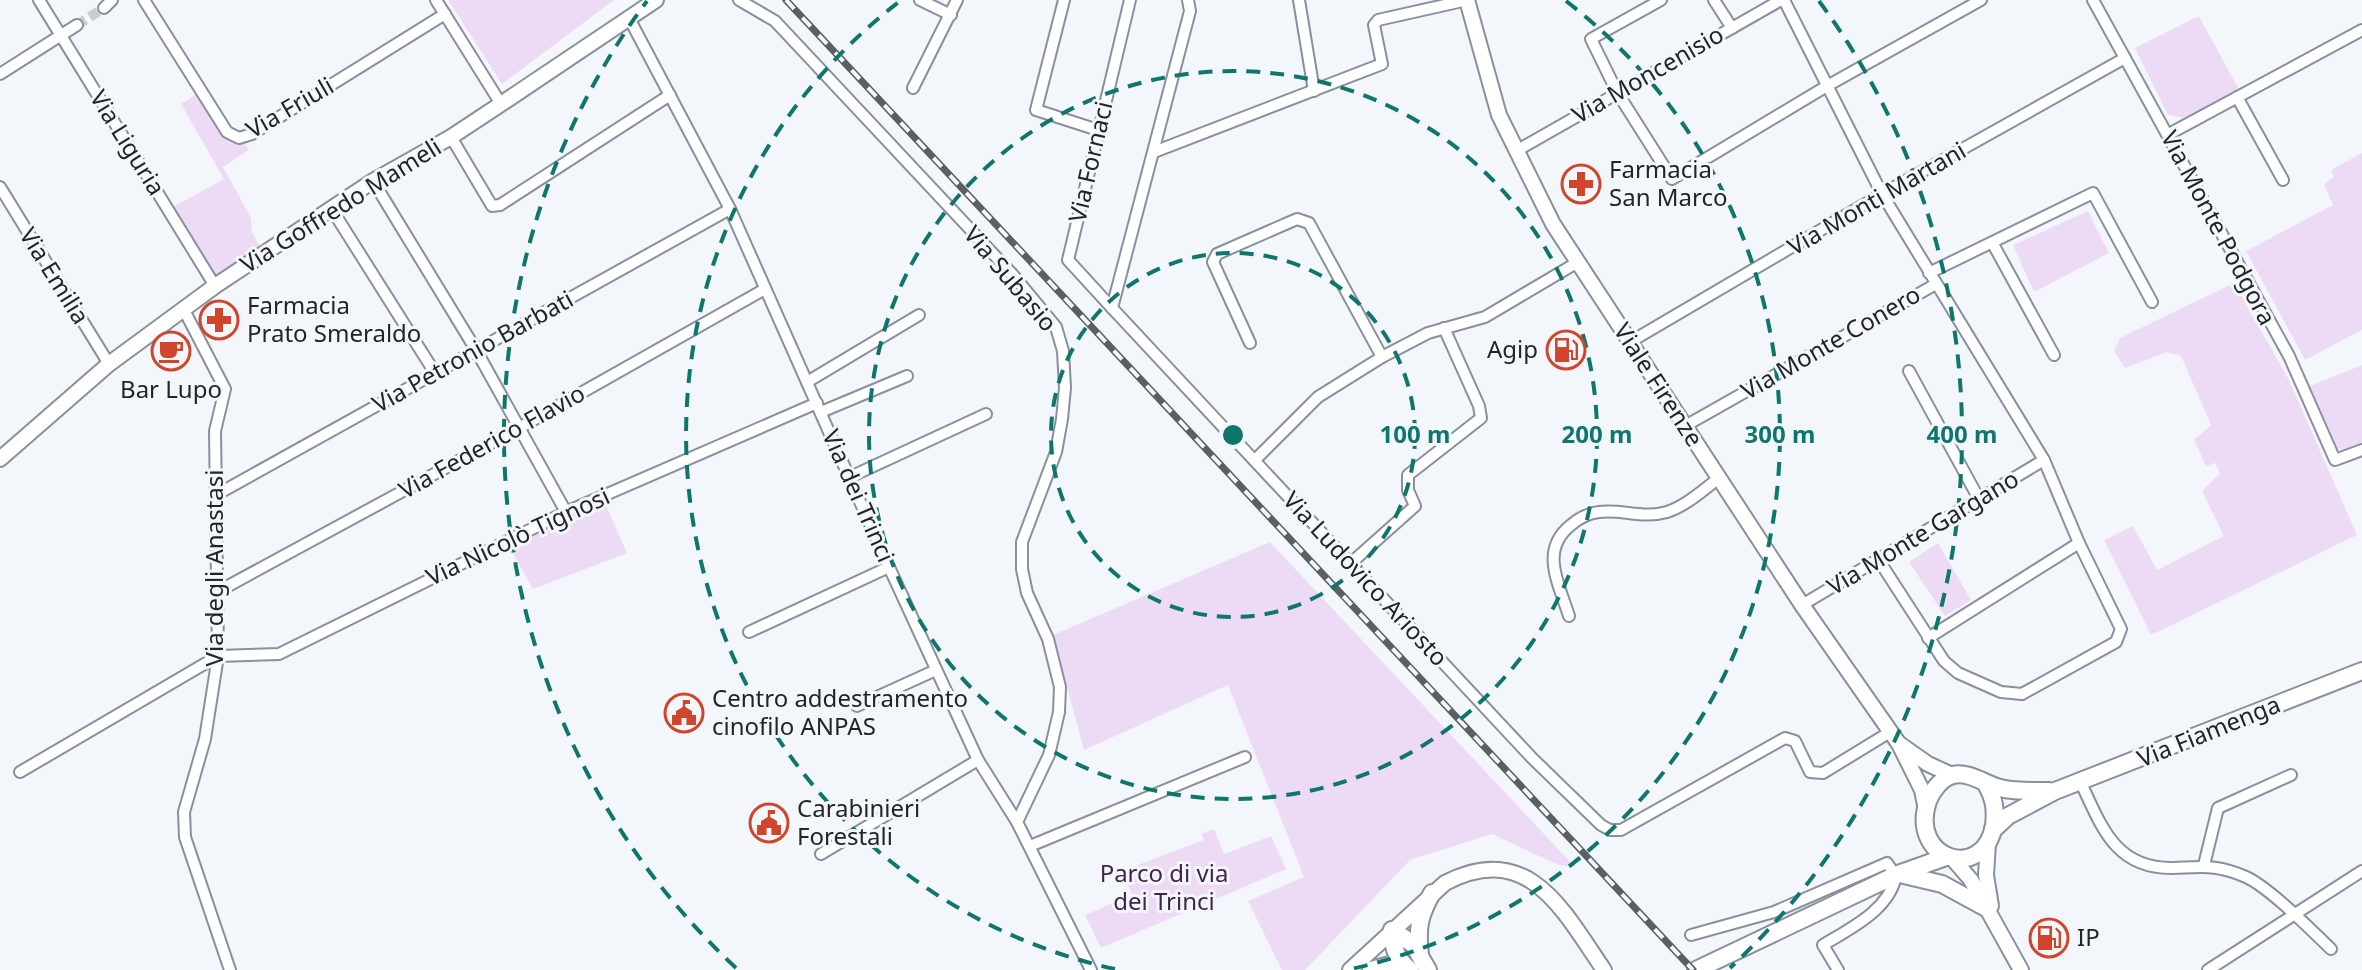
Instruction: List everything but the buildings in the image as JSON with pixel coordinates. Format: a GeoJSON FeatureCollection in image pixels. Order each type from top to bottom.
{"type":"FeatureCollection","features":[{"type":"Feature","properties":{"kind":"main road","name":"Via Goffredo Mameli"},"geometry":{"type":"LineString","coordinates":[[0,459],[109,364],[215,286],[373,181],[451,137],[630,20],[655,0]]}},
{"type":"Feature","properties":{"kind":"main road","name":"Viale Firenze"},"geometry":{"type":"LineString","coordinates":[[1467,0],[1499,115],[1553,224],[1802,605],[1895,738],[1922,790],[1926,833]]}},
{"type":"Feature","properties":{"kind":"main road","name":"Via Fiamenga"},"geometry":{"type":"LineString","coordinates":[[1990,837],[2008,816],[2055,791],[2362,671]]}},
{"type":"Feature","properties":{"kind":"main road","name":"Viale Firenze"},"geometry":{"type":"LineString","coordinates":[[1895,738],[1928,764],[1952,775],[1972,777],[1986,784]]}},
{"type":"Feature","properties":{"kind":"main road"},"geometry":{"type":"LineString","coordinates":[[1926,810],[1935,788],[1952,775]]}},
{"type":"Feature","properties":{"kind":"main road","name":"Via Fiamenga"},"geometry":{"type":"LineString","coordinates":[[1986,784],[2021,792],[2055,791]]}},
{"type":"Feature","properties":{"kind":"main road"},"geometry":{"type":"LineString","coordinates":[[1986,784],[1995,804],[1986,875],[1991,913]]}},
{"type":"Feature","properties":{"kind":"main road"},"geometry":{"type":"LineString","coordinates":[[1926,833],[1935,849],[1971,880],[2021,970]]}},
{"type":"Feature","properties":{"kind":"main road"},"geometry":{"type":"LineString","coordinates":[[1897,875],[1915,856],[1926,833]]}},
{"type":"Feature","properties":{"kind":"main road"},"geometry":{"type":"LineString","coordinates":[[1703,967],[1897,875],[1949,858],[1973,856],[1990,837]]}},
{"type":"Feature","properties":{"kind":"main road"},"geometry":{"type":"LineString","coordinates":[[1350,970],[1432,893],[1460,875],[1476,871],[1522,876],[1549,893],[1604,970]]}},
{"type":"Feature","properties":{"kind":"main road"},"geometry":{"type":"LineString","coordinates":[[1897,875],[1942,884],[1991,913]]}},
{"type":"Feature","properties":{"kind":"main road"},"geometry":{"type":"LineString","coordinates":[[1424,962],[1418,933],[1420,917],[1432,893]]}},
{"type":"Feature","properties":{"kind":"main road"},"geometry":{"type":"LineString","coordinates":[[1392,930],[1413,944],[1424,962]]}},
{"type":"Feature","properties":{"kind":"main road"},"geometry":{"type":"LineString","coordinates":[[1392,930],[1393,946],[1399,959],[1409,969]]}},
{"type":"Feature","properties":{"kind":"main road"},"geometry":{"type":"LineString","coordinates":[[1371,970],[1390,965],[1409,969]]}},
{"type":"Feature","properties":{"kind":"street","name":"Via Liguria"},"geometry":{"type":"LineString","coordinates":[[39,0],[215,286]]}},
{"type":"Feature","properties":{"kind":"street","name":"Via Friuli"},"geometry":{"type":"LineString","coordinates":[[144,0],[227,132],[239,138],[252,134],[445,14]]}},
{"type":"Feature","properties":{"kind":"street"},"geometry":{"type":"LineString","coordinates":[[436,0],[501,104]]}},
{"type":"Feature","properties":{"kind":"street","name":"Via Subasio"},"geometry":{"type":"LineString","coordinates":[[739,0],[775,21],[1013,275],[1056,327],[1063,351],[1065,388],[1062,419],[1056,452],[1022,542],[1022,569],[1027,593],[1048,639],[1060,687],[1059,712],[1049,755],[1017,822]]}},
{"type":"Feature","properties":{"kind":"street"},"geometry":{"type":"LineString","coordinates":[[920,0],[951,15]]}},
{"type":"Feature","properties":{"kind":"street"},"geometry":{"type":"LineString","coordinates":[[913,88],[957,0]]}},
{"type":"Feature","properties":{"kind":"street"},"geometry":{"type":"LineString","coordinates":[[1064,0],[1036,110],[1098,130]]}},
{"type":"Feature","properties":{"kind":"street","name":"Via Fornaci"},"geometry":{"type":"LineString","coordinates":[[1112,308],[1068,260],[1131,0]]}},
{"type":"Feature","properties":{"kind":"street"},"geometry":{"type":"LineString","coordinates":[[1112,308],[1190,11],[1188,0]]}},
{"type":"Feature","properties":{"kind":"street"},"geometry":{"type":"LineString","coordinates":[[1299,0],[1314,91]]}},
{"type":"Feature","properties":{"kind":"street"},"geometry":{"type":"LineString","coordinates":[[1154,152],[1382,64],[1374,25],[1378,20],[1467,0]]}},
{"type":"Feature","properties":{"kind":"street"},"geometry":{"type":"LineString","coordinates":[[1661,0],[1591,39],[1617,92],[1672,179],[1827,86],[1981,0]]}},
{"type":"Feature","properties":{"kind":"street"},"geometry":{"type":"LineString","coordinates":[[1714,0],[1732,28]]}},
{"type":"Feature","properties":{"kind":"street"},"geometry":{"type":"LineString","coordinates":[[1783,0],[1882,194],[2044,460],[2079,543],[2121,629],[2116,642],[2022,694],[2001,692],[1958,673],[1944,661],[1878,559]]}},
{"type":"Feature","properties":{"kind":"street","name":"Via Moncenisio"},"geometry":{"type":"LineString","coordinates":[[1516,151],[1783,0]]}},
{"type":"Feature","properties":{"kind":"street","name":"Via Monte Podgora"},"geometry":{"type":"LineString","coordinates":[[2093,0],[2289,356],[2335,460],[2362,450]]}},
{"type":"Feature","properties":{"kind":"street","name":"Via dei Trinci"},"geometry":{"type":"LineString","coordinates":[[630,20],[730,209],[978,760],[1030,846],[1091,970]]}},
{"type":"Feature","properties":{"kind":"street"},"geometry":{"type":"LineString","coordinates":[[0,74],[77,25]]}},
{"type":"Feature","properties":{"kind":"street"},"geometry":{"type":"LineString","coordinates":[[2169,134],[2362,30]]}},
{"type":"Feature","properties":{"kind":"street","name":"Via Monti Martani"},"geometry":{"type":"LineString","coordinates":[[1630,342],[1882,194],[2125,58]]}},
{"type":"Feature","properties":{"kind":"street"},"geometry":{"type":"LineString","coordinates":[[451,137],[492,206],[500,205],[670,95]]}},
{"type":"Feature","properties":{"kind":"street"},"geometry":{"type":"LineString","coordinates":[[2237,97],[2283,180]]}},
{"type":"Feature","properties":{"kind":"street"},"geometry":{"type":"LineString","coordinates":[[373,181],[476,350],[566,512]]}},
{"type":"Feature","properties":{"kind":"street","name":"Via Emilia"},"geometry":{"type":"LineString","coordinates":[[0,187],[109,364]]}},
{"type":"Feature","properties":{"kind":"street"},"geometry":{"type":"LineString","coordinates":[[1929,273],[2093,193],[2152,302]]}},
{"type":"Feature","properties":{"kind":"street"},"geometry":{"type":"LineString","coordinates":[[331,208],[435,373]]}},
{"type":"Feature","properties":{"kind":"street","name":"Via Petronio Barbati"},"geometry":{"type":"LineString","coordinates":[[216,495],[730,209]]}},
{"type":"Feature","properties":{"kind":"street"},"geometry":{"type":"LineString","coordinates":[[1250,343],[1213,262],[1217,254],[1297,219],[1309,223],[1382,357]]}},
{"type":"Feature","properties":{"kind":"street"},"geometry":{"type":"LineString","coordinates":[[1993,244],[2054,355]]}},
{"type":"Feature","properties":{"kind":"street"},"geometry":{"type":"LineString","coordinates":[[1255,460],[1318,397],[1382,357],[1428,333],[1485,317],[1578,262]]}},
{"type":"Feature","properties":{"kind":"street","name":"Via Monte Conero"},"geometry":{"type":"LineString","coordinates":[[1685,426],[1936,284]]}},
{"type":"Feature","properties":{"kind":"street","name":"Via Federico Flavio"},"geometry":{"type":"LineString","coordinates":[[217,592],[519,428],[765,289]]}},
{"type":"Feature","properties":{"kind":"street","name":"Via Ludovico Ariosto"},"geometry":{"type":"LineString","coordinates":[[1112,308],[1532,758],[1601,825],[1610,830],[1621,830],[1785,738],[1795,741],[1810,772],[1823,773],[1895,738]]}},
{"type":"Feature","properties":{"kind":"street","name":"Via degli Anastasi"},"geometry":{"type":"LineString","coordinates":[[184,310],[225,389],[215,431],[218,656],[205,739],[184,812],[185,837],[230,970]]}},
{"type":"Feature","properties":{"kind":"street"},"geometry":{"type":"LineString","coordinates":[[807,382],[919,315]]}},
{"type":"Feature","properties":{"kind":"street"},"geometry":{"type":"LineString","coordinates":[[1351,563],[1415,506],[1408,490],[1408,475],[1481,418],[1479,406],[1444,328]]}},
{"type":"Feature","properties":{"kind":"street"},"geometry":{"type":"LineString","coordinates":[[1909,371],[1979,499]]}},
{"type":"Feature","properties":{"kind":"street","name":"Via Nicolò Tignosi"},"geometry":{"type":"LineString","coordinates":[[218,656],[279,654],[566,512],[819,408],[907,376]]}},
{"type":"Feature","properties":{"kind":"street"},"geometry":{"type":"LineString","coordinates":[[850,477],[986,414]]}},
{"type":"Feature","properties":{"kind":"street","name":"Via Monte Gargano"},"geometry":{"type":"LineString","coordinates":[[1802,605],[2044,460]]}},
{"type":"Feature","properties":{"kind":"street"},"geometry":{"type":"LineString","coordinates":[[1569,616],[1551,561],[1553,547],[1560,534],[1573,523],[1599,512],[1639,515],[1669,511],[1719,478]]}},
{"type":"Feature","properties":{"kind":"street"},"geometry":{"type":"LineString","coordinates":[[1928,638],[2079,543]]}},
{"type":"Feature","properties":{"kind":"street"},"geometry":{"type":"LineString","coordinates":[[749,632],[889,567]]}},
{"type":"Feature","properties":{"kind":"street"},"geometry":{"type":"LineString","coordinates":[[20,772],[218,656]]}},
{"type":"Feature","properties":{"kind":"street"},"geometry":{"type":"LineString","coordinates":[[857,706],[936,670]]}},
{"type":"Feature","properties":{"kind":"street"},"geometry":{"type":"LineString","coordinates":[[1030,846],[1245,757]]}},
{"type":"Feature","properties":{"kind":"street"},"geometry":{"type":"LineString","coordinates":[[821,854],[978,760]]}},
{"type":"Feature","properties":{"kind":"street"},"geometry":{"type":"LineString","coordinates":[[2204,865],[2218,808],[2291,775]]}},
{"type":"Feature","properties":{"kind":"street"},"geometry":{"type":"LineString","coordinates":[[2081,783],[2114,843],[2128,859],[2153,867],[2204,865],[2250,879],[2331,949]]}},
{"type":"Feature","properties":{"kind":"street"},"geometry":{"type":"LineString","coordinates":[[1691,935],[1774,912],[1887,863],[1897,875],[1883,903],[1823,945],[1838,970]]}},
{"type":"Feature","properties":{"kind":"street"},"geometry":{"type":"LineString","coordinates":[[2208,970],[2362,871]]}},
{"type":"Feature","properties":{"kind":"green space"},"geometry":{"type":"Polygon","coordinates":[[[448,0],[614,0],[502,84],[448,0]]]}},
{"type":"Feature","properties":{"kind":"green space"},"geometry":{"type":"Polygon","coordinates":[[[2199,16],[2239,90],[2186,118],[2168,115],[2135,48],[2199,16]]]}},
{"type":"Feature","properties":{"kind":"green space"},"geometry":{"type":"Polygon","coordinates":[[[198,93],[224,135],[243,141],[249,150],[223,167],[251,218],[252,232],[261,249],[216,280],[173,207],[224,179],[181,104],[198,93]]]}},
{"type":"Feature","properties":{"kind":"green space"},"geometry":{"type":"Polygon","coordinates":[[[2362,153],[2362,330],[2305,360],[2246,251],[2333,205],[2324,184],[2334,177],[2331,170],[2362,153]]]}},
{"type":"Feature","properties":{"kind":"green space"},"geometry":{"type":"Polygon","coordinates":[[[2088,211],[2109,253],[2034,292],[2013,245],[2088,211]]]}},
{"type":"Feature","properties":{"kind":"green space"},"geometry":{"type":"Polygon","coordinates":[[[2234,283],[2289,380],[2357,535],[2151,635],[2104,540],[2133,526],[2157,570],[2224,536],[2202,491],[2220,473],[2215,463],[2206,466],[2194,440],[2211,425],[2181,356],[2167,352],[2125,368],[2114,351],[2120,338],[2234,283]]]}},
{"type":"Feature","properties":{"kind":"green space"},"geometry":{"type":"Polygon","coordinates":[[[2362,365],[2362,446],[2350,451],[2337,448],[2310,386],[2362,365]]]}},
{"type":"Feature","properties":{"kind":"green space"},"geometry":{"type":"Polygon","coordinates":[[[602,496],[627,553],[533,589],[506,541],[602,496]]]}},
{"type":"Feature","properties":{"kind":"green space"},"geometry":{"type":"Polygon","coordinates":[[[1270,542],[1575,867],[1558,865],[1492,834],[1410,860],[1305,970],[1282,970],[1248,901],[1304,877],[1228,685],[1084,750],[1053,635],[1270,542]]]}},
{"type":"Feature","properties":{"kind":"green space"},"geometry":{"type":"Polygon","coordinates":[[[1938,543],[1971,600],[1945,616],[1909,562],[1938,543]]]}},
{"type":"Feature","properties":{"kind":"green space","name":"Parco di via dei Trinci"},"geometry":{"type":"Polygon","coordinates":[[[1214,829],[1224,854],[1271,836],[1286,869],[1101,948],[1085,915],[1132,895],[1122,871],[1204,840],[1201,834],[1214,829]]]}},
{"type":"Feature","properties":{"kind":"tunnel"},"geometry":{"type":"LineString","coordinates":[[77,25],[104,8]]}},
{"type":"Feature","properties":{"kind":"railway"},"geometry":{"type":"LineString","coordinates":[[786,0],[1693,970]]}},
{"type":"Feature","properties":{"kind":"place","name":"Farmacia San Marco"},"geometry":{"type":"Point","coordinates":[1581,184]}},
{"type":"Feature","properties":{"kind":"place","name":"Farmacia Prato Smeraldo"},"geometry":{"type":"Point","coordinates":[219,320]}},
{"type":"Feature","properties":{"kind":"place","name":"Agip"},"geometry":{"type":"Point","coordinates":[1566,350]}},
{"type":"Feature","properties":{"kind":"place","name":"Bar Lupo"},"geometry":{"type":"Point","coordinates":[171,351]}},
{"type":"Feature","properties":{"kind":"place","name":"Centro addestramento cinofilo ANPAS"},"geometry":{"type":"Point","coordinates":[684,713]}},
{"type":"Feature","properties":{"kind":"place","name":"Carabinieri Forestali"},"geometry":{"type":"Point","coordinates":[769,823]}},
{"type":"Feature","properties":{"kind":"place","name":"IP"},"geometry":{"type":"Point","coordinates":[2049,938]}}]}
